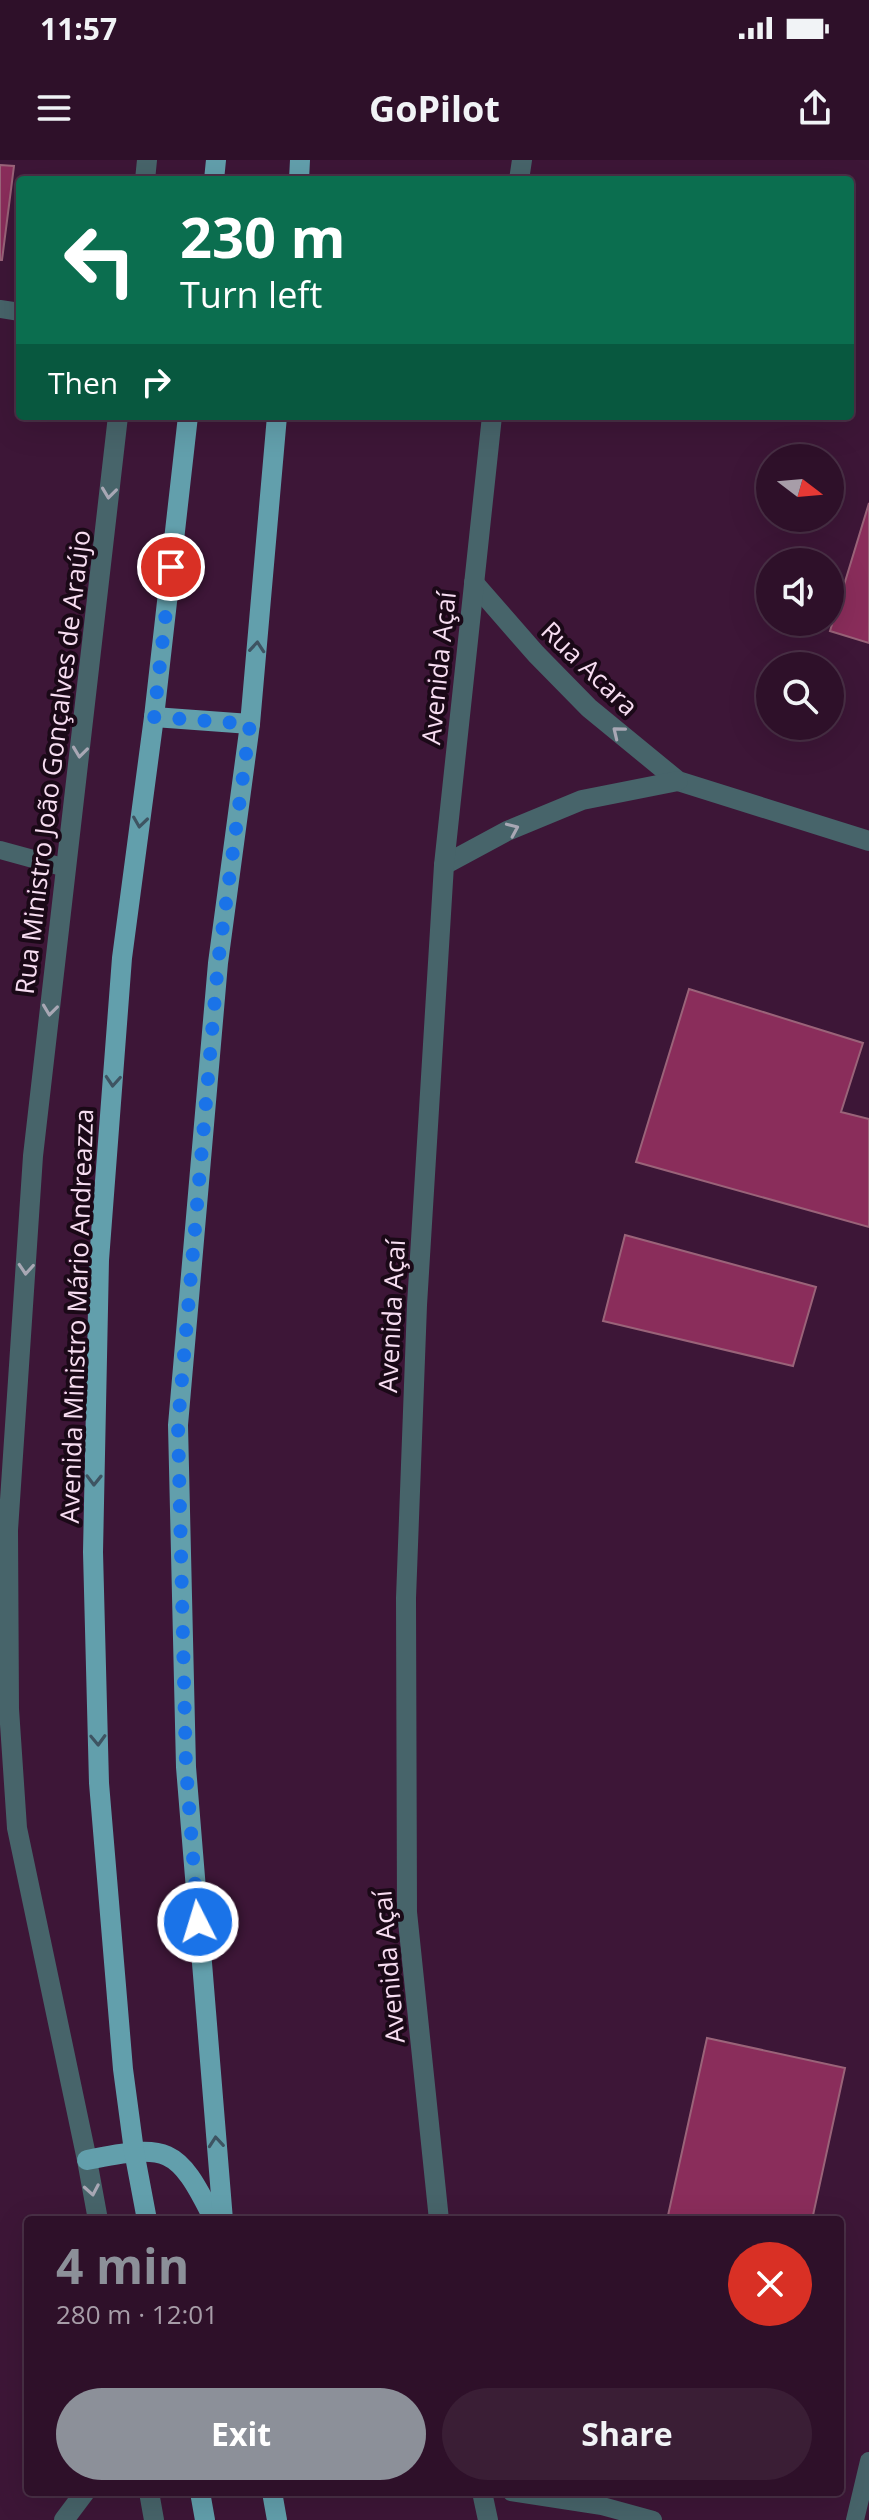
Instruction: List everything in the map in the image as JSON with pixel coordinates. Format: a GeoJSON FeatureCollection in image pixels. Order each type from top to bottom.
{"type":"FeatureCollection","features":[{"type":"Feature","properties":{"kind":"main road","name":"Avenida Ministro Mário Andreazza"},"geometry":{"type":"LineString","coordinates":[[146,2216],[123,2069],[99,1783],[93,1552],[99,1260],[122,958],[154,717],[188,420]]}},
{"type":"Feature","properties":{"kind":"main road"},"geometry":{"type":"LineString","coordinates":[[223,2216],[186,1767],[178,1425],[218,963],[250,724],[277,420]]}},
{"type":"Feature","properties":{"kind":"main road"},"geometry":{"type":"LineString","coordinates":[[154,717],[250,724]]}},
{"type":"Feature","properties":{"kind":"main road"},"geometry":{"type":"LineString","coordinates":[[87,2160],[134,2151],[161,2153],[179,2162],[195,2182],[212,2216]]}},
{"type":"Feature","properties":{"kind":"main road"},"geometry":{"type":"LineString","coordinates":[[201,2496],[205,2520]]}},
{"type":"Feature","properties":{"kind":"main road"},"geometry":{"type":"LineString","coordinates":[[273,2496],[277,2520]]}},
{"type":"Feature","properties":{"kind":"street","name":"Rua Ministro João Gonçalves de Araújo"},"geometry":{"type":"LineString","coordinates":[[87,2160],[17,1828],[9,1709],[8,1530],[33,1156],[118,420]]}},
{"type":"Feature","properties":{"kind":"street","name":"Avenida Açaí"},"geometry":{"type":"LineString","coordinates":[[439,2216],[407,1912],[406,1598],[417,1305],[444,865],[492,420]]}},
{"type":"Feature","properties":{"kind":"street","name":"Rua Acara"},"geometry":{"type":"LineString","coordinates":[[474,583],[536,654],[589,708],[678,781],[869,841]]}},
{"type":"Feature","properties":{"kind":"street","name":"Rua Acara"},"geometry":{"type":"LineString","coordinates":[[444,865],[507,831],[582,800],[678,781]]}},
{"type":"Feature","properties":{"kind":"street"},"geometry":{"type":"LineString","coordinates":[[87,2160],[97,2216]]}},
{"type":"Feature","properties":{"kind":"street"},"geometry":{"type":"LineString","coordinates":[[64,2520],[82,2496]]}},
{"type":"Feature","properties":{"kind":"street"},"geometry":{"type":"LineString","coordinates":[[150,2496],[154,2520]]}},
{"type":"Feature","properties":{"kind":"street"},"geometry":{"type":"LineString","coordinates":[[483,2496],[488,2520]]}},
{"type":"Feature","properties":{"kind":"lane"},"geometry":{"type":"LineString","coordinates":[[0,850],[66,868]]}},
{"type":"Feature","properties":{"kind":"lane"},"geometry":{"type":"LineString","coordinates":[[855,2520],[869,2461]]}},
{"type":"Feature","properties":{"kind":"lane"},"geometry":{"type":"LineString","coordinates":[[537,2496],[602,2506],[653,2520]]}},
{"type":"Feature","properties":{"kind":"building"},"geometry":{"type":"Polygon","coordinates":[[[0,165],[14,166],[2,260],[0,260],[0,165]]]}},
{"type":"Feature","properties":{"kind":"building"},"geometry":{"type":"Polygon","coordinates":[[[869,503],[869,643],[844,635],[844,585],[869,503]]]}},
{"type":"Feature","properties":{"kind":"building"},"geometry":{"type":"Polygon","coordinates":[[[689,989],[863,1043],[841,1112],[869,1119],[869,1227],[636,1162],[689,989]]]}},
{"type":"Feature","properties":{"kind":"building"},"geometry":{"type":"Polygon","coordinates":[[[625,1235],[816,1287],[793,1366],[603,1321],[625,1235]]]}},
{"type":"Feature","properties":{"kind":"building"},"geometry":{"type":"Polygon","coordinates":[[[707,2038],[845,2068],[813,2216],[668,2216],[707,2038]]]}},
{"type":"Feature","properties":{"kind":"route"},"geometry":{"type":"LineString","coordinates":[[171,567],[154,717],[250,724],[218,963],[178,1425],[186,1767],[198,1922]]}}]}
